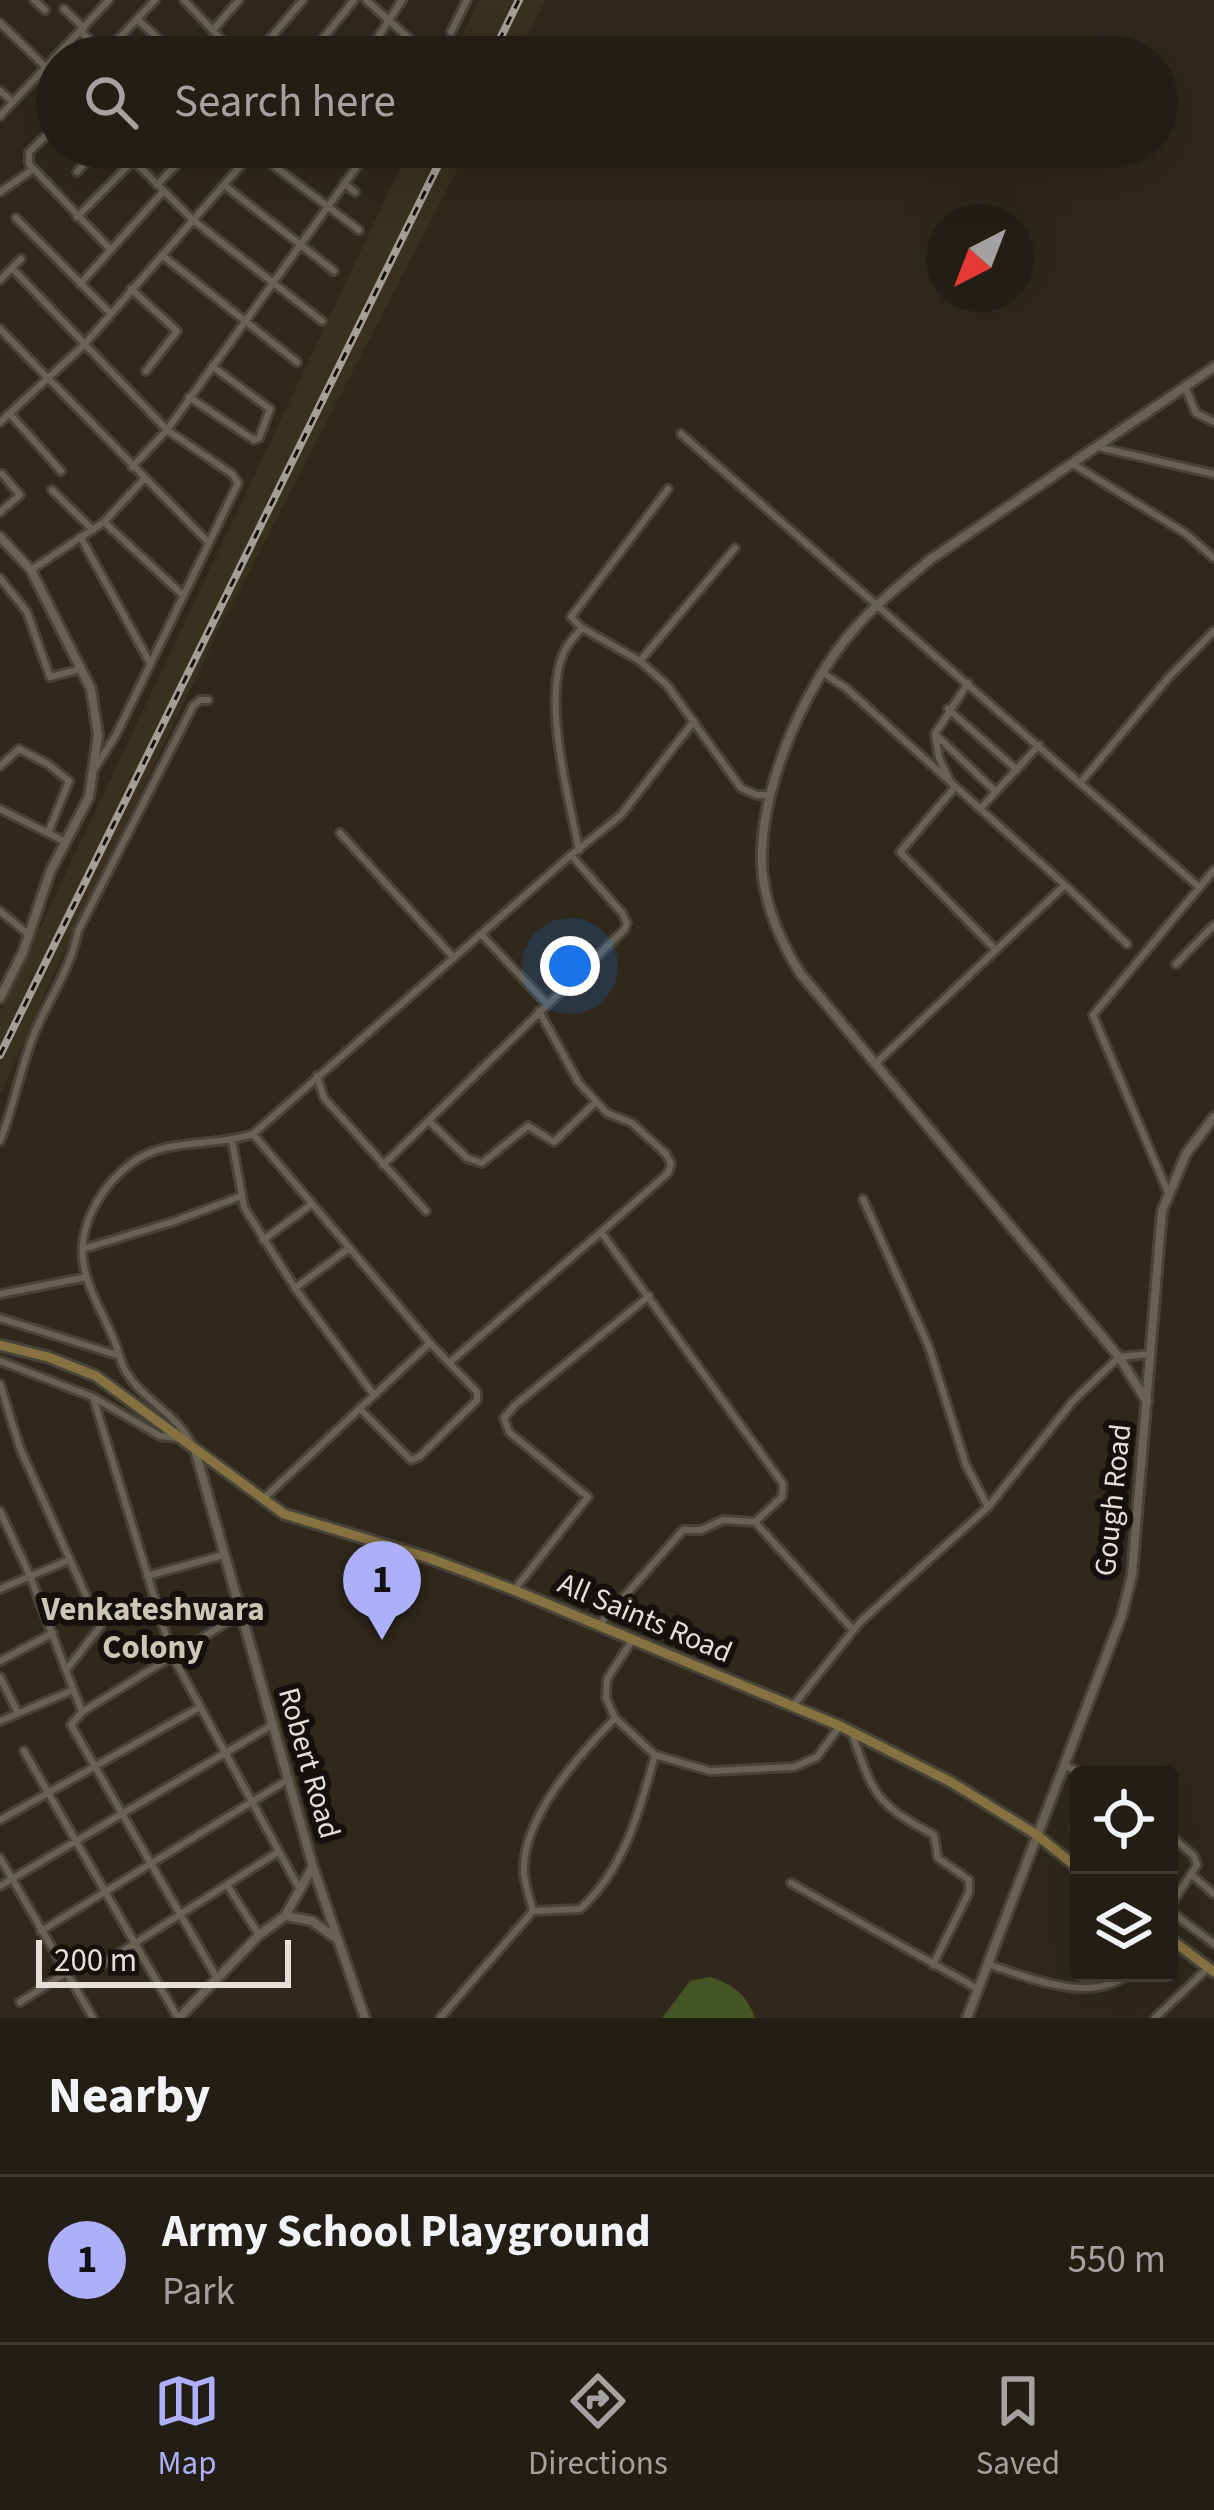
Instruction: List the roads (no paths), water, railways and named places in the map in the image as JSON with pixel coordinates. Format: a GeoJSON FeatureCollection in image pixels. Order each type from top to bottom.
{"type":"FeatureCollection","features":[{"type":"Feature","properties":{"kind":"main road","name":"All Saints Road"},"geometry":{"type":"LineString","coordinates":[[0,1345],[96,1376],[284,1514],[429,1558],[514,1590],[840,1726],[950,1782],[1070,1862]]}},
{"type":"Feature","properties":{"kind":"main road"},"geometry":{"type":"LineString","coordinates":[[1178,1945],[1211,1970]]}},
{"type":"Feature","properties":{"kind":"street"},"geometry":{"type":"LineString","coordinates":[[34,0],[45,10]]}},
{"type":"Feature","properties":{"kind":"street"},"geometry":{"type":"LineString","coordinates":[[76,36],[109,0]]}},
{"type":"Feature","properties":{"kind":"street"},"geometry":{"type":"LineString","coordinates":[[123,36],[154,0]]}},
{"type":"Feature","properties":{"kind":"street"},"geometry":{"type":"LineString","coordinates":[[184,0],[219,36]]}},
{"type":"Feature","properties":{"kind":"street"},"geometry":{"type":"LineString","coordinates":[[213,30],[238,0]]}},
{"type":"Feature","properties":{"kind":"street"},"geometry":{"type":"LineString","coordinates":[[272,36],[303,0]]}},
{"type":"Feature","properties":{"kind":"street"},"geometry":{"type":"LineString","coordinates":[[325,36],[354,0]]}},
{"type":"Feature","properties":{"kind":"street"},"geometry":{"type":"LineString","coordinates":[[366,0],[405,36]]}},
{"type":"Feature","properties":{"kind":"street"},"geometry":{"type":"LineString","coordinates":[[380,36],[401,0]]}},
{"type":"Feature","properties":{"kind":"street"},"geometry":{"type":"LineString","coordinates":[[451,32],[467,0]]}},
{"type":"Feature","properties":{"kind":"street"},"geometry":{"type":"LineString","coordinates":[[64,9],[88,36]]}},
{"type":"Feature","properties":{"kind":"street"},"geometry":{"type":"LineString","coordinates":[[137,19],[156,36]]}},
{"type":"Feature","properties":{"kind":"street"},"geometry":{"type":"LineString","coordinates":[[0,23],[36,57]]}},
{"type":"Feature","properties":{"kind":"street"},"geometry":{"type":"LineString","coordinates":[[0,116],[36,78]]}},
{"type":"Feature","properties":{"kind":"street"},"geometry":{"type":"LineString","coordinates":[[0,91],[13,102]]}},
{"type":"Feature","properties":{"kind":"street"},"geometry":{"type":"LineString","coordinates":[[36,145],[29,152],[32,170],[110,249]]}},
{"type":"Feature","properties":{"kind":"street"},"geometry":{"type":"LineString","coordinates":[[77,172],[81,168]]}},
{"type":"Feature","properties":{"kind":"street"},"geometry":{"type":"LineString","coordinates":[[77,217],[115,168]]}},
{"type":"Feature","properties":{"kind":"street"},"geometry":{"type":"LineString","coordinates":[[142,168],[193,220],[322,321]]}},
{"type":"Feature","properties":{"kind":"street"},"geometry":{"type":"LineString","coordinates":[[80,284],[176,168]]}},
{"type":"Feature","properties":{"kind":"street"},"geometry":{"type":"LineString","coordinates":[[0,422],[84,344],[239,168]]}},
{"type":"Feature","properties":{"kind":"street"},"geometry":{"type":"LineString","coordinates":[[279,168],[358,230]]}},
{"type":"Feature","properties":{"kind":"street"},"geometry":{"type":"LineString","coordinates":[[132,467],[167,430],[354,168]]}},
{"type":"Feature","properties":{"kind":"street"},"geometry":{"type":"LineString","coordinates":[[0,192],[32,170]]}},
{"type":"Feature","properties":{"kind":"street"},"geometry":{"type":"LineString","coordinates":[[344,183],[355,192]]}},
{"type":"Feature","properties":{"kind":"street"},"geometry":{"type":"LineString","coordinates":[[224,185],[334,271]]}},
{"type":"Feature","properties":{"kind":"street"},"geometry":{"type":"LineString","coordinates":[[16,218],[110,313]]}},
{"type":"Feature","properties":{"kind":"street"},"geometry":{"type":"LineString","coordinates":[[163,256],[297,362]]}},
{"type":"Feature","properties":{"kind":"street"},"geometry":{"type":"LineString","coordinates":[[0,280],[21,259]]}},
{"type":"Feature","properties":{"kind":"street"},"geometry":{"type":"LineString","coordinates":[[12,268],[167,430],[237,479],[116,735],[94,769]]}},
{"type":"Feature","properties":{"kind":"street"},"geometry":{"type":"LineString","coordinates":[[131,289],[177,331],[146,370]]}},
{"type":"Feature","properties":{"kind":"street"},"geometry":{"type":"LineString","coordinates":[[0,329],[208,542]]}},
{"type":"Feature","properties":{"kind":"street"},"geometry":{"type":"LineString","coordinates":[[189,397],[254,440],[259,438],[270,410],[212,366]]}},
{"type":"Feature","properties":{"kind":"street"},"geometry":{"type":"LineString","coordinates":[[1148,1402],[1119,1357],[800,974],[782,944],[764,886],[770,795],[795,720],[853,630],[931,560],[1214,368]]}},
{"type":"Feature","properties":{"kind":"street"},"geometry":{"type":"LineString","coordinates":[[1201,376],[1214,380]]}},
{"type":"Feature","properties":{"kind":"street"},"geometry":{"type":"LineString","coordinates":[[1185,387],[1196,413],[1214,422]]}},
{"type":"Feature","properties":{"kind":"street"},"geometry":{"type":"LineString","coordinates":[[10,414],[61,471]]}},
{"type":"Feature","properties":{"kind":"street"},"geometry":{"type":"LineString","coordinates":[[681,434],[1199,887]]}},
{"type":"Feature","properties":{"kind":"street"},"geometry":{"type":"LineString","coordinates":[[1099,447],[1214,474]]}},
{"type":"Feature","properties":{"kind":"street"},"geometry":{"type":"LineString","coordinates":[[1073,464],[1184,532],[1214,558]]}},
{"type":"Feature","properties":{"kind":"street"},"geometry":{"type":"LineString","coordinates":[[0,512],[20,495],[2,474]]}},
{"type":"Feature","properties":{"kind":"street"},"geometry":{"type":"LineString","coordinates":[[31,570],[104,522],[144,479]]}},
{"type":"Feature","properties":{"kind":"street"},"geometry":{"type":"LineString","coordinates":[[668,489],[573,612],[572,622],[640,661],[667,685],[740,788],[757,796],[770,795]]}},
{"type":"Feature","properties":{"kind":"street"},"geometry":{"type":"LineString","coordinates":[[52,490],[93,530]]}},
{"type":"Feature","properties":{"kind":"street"},"geometry":{"type":"LineString","coordinates":[[104,522],[183,595]]}},
{"type":"Feature","properties":{"kind":"street"},"geometry":{"type":"LineString","coordinates":[[0,537],[31,570],[91,689],[98,735],[88,797],[4,979],[0,998]]}},
{"type":"Feature","properties":{"kind":"street"},"geometry":{"type":"LineString","coordinates":[[81,538],[150,663]]}},
{"type":"Feature","properties":{"kind":"street"},"geometry":{"type":"LineString","coordinates":[[640,661],[735,548]]}},
{"type":"Feature","properties":{"kind":"street"},"geometry":{"type":"LineString","coordinates":[[0,578],[27,612],[50,677],[81,669]]}},
{"type":"Feature","properties":{"kind":"street"},"geometry":{"type":"LineString","coordinates":[[383,1165],[627,923],[575,852],[556,688],[566,648],[582,628]]}},
{"type":"Feature","properties":{"kind":"street"},"geometry":{"type":"LineString","coordinates":[[1081,782],[1169,676],[1214,631]]}},
{"type":"Feature","properties":{"kind":"street"},"geometry":{"type":"LineString","coordinates":[[823,673],[1127,944]]}},
{"type":"Feature","properties":{"kind":"street"},"geometry":{"type":"LineString","coordinates":[[953,785],[939,758],[935,734],[968,683]]}},
{"type":"Feature","properties":{"kind":"street"},"geometry":{"type":"LineString","coordinates":[[0,1142],[16,1082],[37,1027],[69,969],[78,932],[193,706],[208,700]]}},
{"type":"Feature","properties":{"kind":"street"},"geometry":{"type":"LineString","coordinates":[[948,709],[1017,770]]}},
{"type":"Feature","properties":{"kind":"street"},"geometry":{"type":"LineString","coordinates":[[195,1450],[182,1424],[127,1374],[87,1277],[83,1249],[88,1219],[96,1205],[132,1163],[152,1152],[191,1142],[232,1142],[253,1134],[620,816],[694,721]]}},
{"type":"Feature","properties":{"kind":"street"},"geometry":{"type":"LineString","coordinates":[[935,734],[996,792]]}},
{"type":"Feature","properties":{"kind":"street"},"geometry":{"type":"LineString","coordinates":[[980,809],[1039,745]]}},
{"type":"Feature","properties":{"kind":"street"},"geometry":{"type":"LineString","coordinates":[[0,766],[20,749],[69,781],[48,833]]}},
{"type":"Feature","properties":{"kind":"street"},"geometry":{"type":"LineString","coordinates":[[953,785],[900,852],[996,950]]}},
{"type":"Feature","properties":{"kind":"street"},"geometry":{"type":"LineString","coordinates":[[0,809],[65,842]]}},
{"type":"Feature","properties":{"kind":"street"},"geometry":{"type":"LineString","coordinates":[[340,833],[454,958]]}},
{"type":"Feature","properties":{"kind":"street"},"geometry":{"type":"LineString","coordinates":[[1168,1195],[1093,1015],[1214,870]]}},
{"type":"Feature","properties":{"kind":"street"},"geometry":{"type":"LineString","coordinates":[[875,1064],[1065,885]]}},
{"type":"Feature","properties":{"kind":"street"},"geometry":{"type":"LineString","coordinates":[[0,911],[28,935]]}},
{"type":"Feature","properties":{"kind":"street"},"geometry":{"type":"LineString","coordinates":[[1176,964],[1214,925]]}},
{"type":"Feature","properties":{"kind":"street"},"geometry":{"type":"LineString","coordinates":[[481,934],[547,1004]]}},
{"type":"Feature","properties":{"kind":"street"},"geometry":{"type":"LineString","coordinates":[[448,1363],[668,1173],[671,1164],[632,1123],[607,1113],[596,1102],[565,1062],[539,1011]]}},
{"type":"Feature","properties":{"kind":"street"},"geometry":{"type":"LineString","coordinates":[[317,1076],[324,1098],[427,1211]]}},
{"type":"Feature","properties":{"kind":"street"},"geometry":{"type":"LineString","coordinates":[[429,1120],[467,1158],[482,1163],[525,1126],[554,1142],[596,1102]]}},
{"type":"Feature","properties":{"kind":"street","name":"Gough Road"},"geometry":{"type":"LineString","coordinates":[[967,2018],[1122,1615],[1132,1575],[1162,1211],[1186,1154],[1214,1117]]}},
{"type":"Feature","properties":{"kind":"street"},"geometry":{"type":"LineString","coordinates":[[253,1134],[348,1249],[478,1392],[477,1400],[415,1459],[406,1457],[360,1409]]}},
{"type":"Feature","properties":{"kind":"street"},"geometry":{"type":"LineString","coordinates":[[232,1142],[239,1197],[263,1240],[374,1395]]}},
{"type":"Feature","properties":{"kind":"street"},"geometry":{"type":"LineString","coordinates":[[83,1249],[239,1197]]}},
{"type":"Feature","properties":{"kind":"street"},"geometry":{"type":"LineString","coordinates":[[863,1199],[929,1347],[966,1465],[988,1507]]}},
{"type":"Feature","properties":{"kind":"street"},"geometry":{"type":"LineString","coordinates":[[263,1240],[312,1204]]}},
{"type":"Feature","properties":{"kind":"street"},"geometry":{"type":"LineString","coordinates":[[601,1232],[783,1484],[782,1497],[755,1522]]}},
{"type":"Feature","properties":{"kind":"street"},"geometry":{"type":"LineString","coordinates":[[295,1288],[348,1249]]}},
{"type":"Feature","properties":{"kind":"street"},"geometry":{"type":"LineString","coordinates":[[0,1294],[87,1277]]}},
{"type":"Feature","properties":{"kind":"street"},"geometry":{"type":"LineString","coordinates":[[514,1590],[588,1497],[509,1432],[504,1418],[649,1296]]}},
{"type":"Feature","properties":{"kind":"street"},"geometry":{"type":"LineString","coordinates":[[0,1318],[120,1356]]}},
{"type":"Feature","properties":{"kind":"street"},"geometry":{"type":"LineString","coordinates":[[263,1499],[430,1343]]}},
{"type":"Feature","properties":{"kind":"street"},"geometry":{"type":"LineString","coordinates":[[793,1706],[853,1630],[988,1507],[1073,1401],[1119,1357],[1149,1354]]}},
{"type":"Feature","properties":{"kind":"street"},"geometry":{"type":"LineString","coordinates":[[0,1361],[93,1397],[160,1436],[182,1438]]}},
{"type":"Feature","properties":{"kind":"street"},"geometry":{"type":"LineString","coordinates":[[0,1384],[20,1448],[100,1627],[66,1670]]}},
{"type":"Feature","properties":{"kind":"street"},"geometry":{"type":"LineString","coordinates":[[93,1397],[172,1655],[302,1893]]}},
{"type":"Feature","properties":{"kind":"street","name":"Robert Road"},"geometry":{"type":"LineString","coordinates":[[195,1450],[313,1867],[365,2018]]}},
{"type":"Feature","properties":{"kind":"street"},"geometry":{"type":"LineString","coordinates":[[0,1510],[82,1712]]}},
{"type":"Feature","properties":{"kind":"street"},"geometry":{"type":"LineString","coordinates":[[600,1624],[683,1530],[723,1520],[755,1522],[853,1630]]}},
{"type":"Feature","properties":{"kind":"street"},"geometry":{"type":"LineString","coordinates":[[147,1576],[223,1555]]}},
{"type":"Feature","properties":{"kind":"street"},"geometry":{"type":"LineString","coordinates":[[0,1589],[70,1559]]}},
{"type":"Feature","properties":{"kind":"street"},"geometry":{"type":"LineString","coordinates":[[218,1979],[71,1725],[82,1712],[239,1616]]}},
{"type":"Feature","properties":{"kind":"street"},"geometry":{"type":"LineString","coordinates":[[0,1661],[53,1633]]}},
{"type":"Feature","properties":{"kind":"street"},"geometry":{"type":"LineString","coordinates":[[634,1637],[604,1688],[615,1718],[655,1755],[710,1771],[794,1766],[818,1756],[840,1726]]}},
{"type":"Feature","properties":{"kind":"street"},"geometry":{"type":"LineString","coordinates":[[0,1677],[18,1713]]}},
{"type":"Feature","properties":{"kind":"street"},"geometry":{"type":"LineString","coordinates":[[0,1721],[71,1691]]}},
{"type":"Feature","properties":{"kind":"street"},"geometry":{"type":"LineString","coordinates":[[0,1820],[200,1707]]}},
{"type":"Feature","properties":{"kind":"street"},"geometry":{"type":"LineString","coordinates":[[533,1910],[525,1856],[543,1810],[562,1778],[615,1718]]}},
{"type":"Feature","properties":{"kind":"street"},"geometry":{"type":"LineString","coordinates":[[0,1886],[274,1724]]}},
{"type":"Feature","properties":{"kind":"street"},"geometry":{"type":"LineString","coordinates":[[852,1733],[864,1770],[888,1809],[934,1835],[938,1858],[964,1875],[970,1885],[933,1965]]}},
{"type":"Feature","properties":{"kind":"street"},"geometry":{"type":"LineString","coordinates":[[24,1751],[179,2018],[260,1935],[285,1916],[313,1867]]}},
{"type":"Feature","properties":{"kind":"street"},"geometry":{"type":"LineString","coordinates":[[440,2018],[533,1910],[580,1909],[598,1894],[622,1853],[655,1755]]}},
{"type":"Feature","properties":{"kind":"street"},"geometry":{"type":"LineString","coordinates":[[1064,1765],[1070,1768]]}},
{"type":"Feature","properties":{"kind":"street"},"geometry":{"type":"LineString","coordinates":[[41,1931],[290,1779]]}},
{"type":"Feature","properties":{"kind":"street"},"geometry":{"type":"LineString","coordinates":[[1178,1842],[1197,1860],[1193,1876],[1178,1897]]}},
{"type":"Feature","properties":{"kind":"street"},"geometry":{"type":"LineString","coordinates":[[104,1963],[279,1852]]}},
{"type":"Feature","properties":{"kind":"street"},"geometry":{"type":"LineString","coordinates":[[0,1858],[93,2018]]}},
{"type":"Feature","properties":{"kind":"street"},"geometry":{"type":"LineString","coordinates":[[1193,1876],[1214,1894]]}},
{"type":"Feature","properties":{"kind":"street"},"geometry":{"type":"LineString","coordinates":[[791,1883],[978,1989]]}},
{"type":"Feature","properties":{"kind":"street"},"geometry":{"type":"LineString","coordinates":[[227,1886],[260,1935]]}},
{"type":"Feature","properties":{"kind":"street"},"geometry":{"type":"LineString","coordinates":[[285,1916],[312,1922],[340,1943]]}},
{"type":"Feature","properties":{"kind":"street"},"geometry":{"type":"LineString","coordinates":[[1178,1916],[1214,1944]]}},
{"type":"Feature","properties":{"kind":"street"},"geometry":{"type":"LineString","coordinates":[[988,1964],[1042,1982],[1086,1987],[1115,1982]]}},
{"type":"Feature","properties":{"kind":"street"},"geometry":{"type":"LineString","coordinates":[[1155,2018],[1211,1970]]}},
{"type":"Feature","properties":{"kind":"street"},"geometry":{"type":"LineString","coordinates":[[20,2002],[67,1973]]}},
{"type":"Feature","properties":{"kind":"railway"},"geometry":{"type":"LineString","coordinates":[[501,36],[519,0]]}},
{"type":"Feature","properties":{"kind":"railway"},"geometry":{"type":"LineString","coordinates":[[0,1055],[437,168]]}},
{"type":"Feature","properties":{"kind":"place","name":"Army School Playground"},"geometry":{"type":"Point","coordinates":[382,1640]}},
{"type":"Feature","properties":{"kind":"district","name":"Venkateshwara Colony"},"geometry":{"type":"Point","coordinates":[153,1628]}}]}
